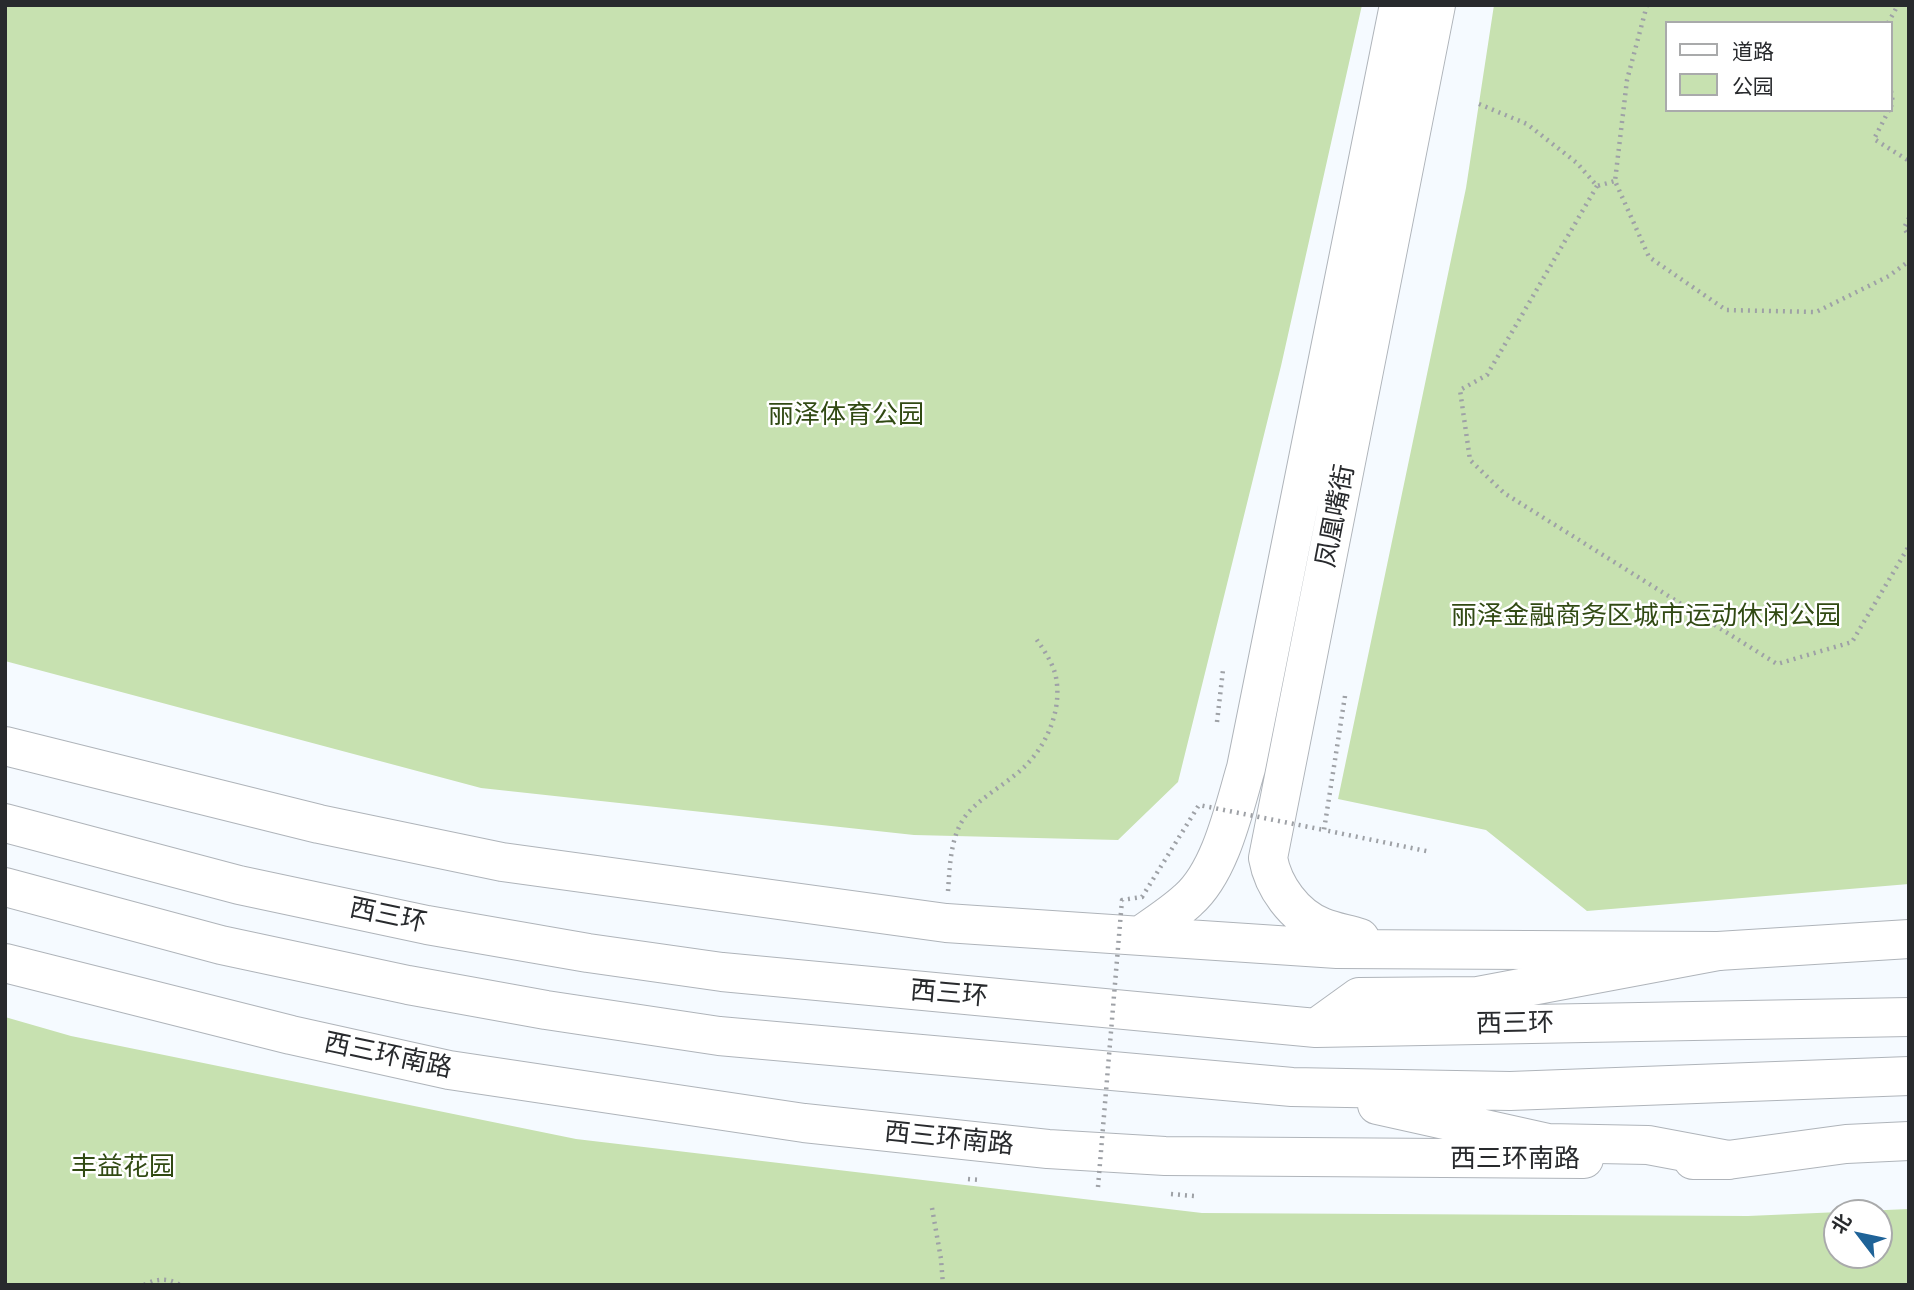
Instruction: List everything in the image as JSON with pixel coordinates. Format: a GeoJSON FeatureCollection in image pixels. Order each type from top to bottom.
{"type":"FeatureCollection","features":[{"type":"Feature","properties":{"kind":"main road","name":"凤凰嘴街"},"geometry":{"type":"LineString","coordinates":[[1141,935],[1190,898],[1206,878],[1228,826],[1246,768],[1399,5]]}},
{"type":"Feature","properties":{"kind":"main road","name":"凤凰嘴街"},"geometry":{"type":"LineString","coordinates":[[1399,948],[1320,927],[1292,906],[1272,877],[1268,858],[1436,5]]}},
{"type":"Feature","properties":{"kind":"main road"},"geometry":{"type":"LineString","coordinates":[[5,746],[319,824],[502,862],[946,923],[1337,949],[1718,951],[1909,939]]}},
{"type":"Feature","properties":{"kind":"main road","name":"西三环"},"geometry":{"type":"LineString","coordinates":[[5,823],[239,885],[427,925],[588,953],[722,972],[1317,1028],[1909,1017]]}},
{"type":"Feature","properties":{"kind":"main road"},"geometry":{"type":"LineString","coordinates":[[5,887],[221,945],[408,985],[719,1037],[1292,1087],[1510,1091],[1909,1076]]}},
{"type":"Feature","properties":{"kind":"main road"},"geometry":{"type":"LineString","coordinates":[[1317,1028],[1359,997],[1478,996],[1718,951]]}},
{"type":"Feature","properties":{"kind":"main road","name":"西三环南路"},"geometry":{"type":"LineString","coordinates":[[5,963],[291,1035],[449,1070],[818,1125],[1048,1149],[1165,1156],[1728,1160],[1846,1144],[1909,1141]]}},
{"type":"Feature","properties":{"kind":"main road"},"geometry":{"type":"LineString","coordinates":[[1292,1087],[1548,1143],[1648,1145],[1728,1160]]}},
{"type":"Feature","properties":{"kind":"path"},"geometry":{"type":"LineString","coordinates":[[1647,5],[1627,80],[1615,181],[1649,257],[1726,310],[1816,312],[1889,276],[1909,261]]}},
{"type":"Feature","properties":{"kind":"path"},"geometry":{"type":"LineString","coordinates":[[1889,21],[1898,5]]}},
{"type":"Feature","properties":{"kind":"path"},"geometry":{"type":"LineString","coordinates":[[1479,104],[1527,124],[1577,163],[1597,186]]}},
{"type":"Feature","properties":{"kind":"path"},"geometry":{"type":"LineString","coordinates":[[1888,112],[1874,139],[1909,161]]}},
{"type":"Feature","properties":{"kind":"path"},"geometry":{"type":"LineString","coordinates":[[1615,181],[1597,186],[1487,374],[1460,390],[1470,460],[1503,494],[1777,664],[1852,642],[1909,546]]}},
{"type":"Feature","properties":{"kind":"path"},"geometry":{"type":"LineString","coordinates":[[1909,218],[1904,228],[1909,236]]}},
{"type":"Feature","properties":{"kind":"path"},"geometry":{"type":"LineString","coordinates":[[946,923],[952,845],[966,815],[1029,762],[1052,724],[1057,698],[1055,671],[1034,636]]}},
{"type":"Feature","properties":{"kind":"path"},"geometry":{"type":"LineString","coordinates":[[1324,830],[1345,696]]}},
{"type":"Feature","properties":{"kind":"path"},"geometry":{"type":"LineString","coordinates":[[1098,1188],[1122,900],[1142,897],[1199,805],[1431,852]]}},
{"type":"Feature","properties":{"kind":"path"},"geometry":{"type":"LineString","coordinates":[[932,1208],[942,1259],[943,1285]]}},
{"type":"Feature","properties":{"kind":"path"},"geometry":{"type":"LineString","coordinates":[[144,1285],[151,1281],[167,1279],[180,1285]]}},
{"type":"Feature","properties":{"kind":"green space","name":"丽泽体育公园"},"geometry":{"type":"Polygon","coordinates":[[[5,5],[1362,5],[1281,366],[1178,782],[1118,840],[914,835],[481,788],[5,661],[5,5]]]}},
{"type":"Feature","properties":{"kind":"green space","name":"丽泽金融商务区城市运动休闲公园"},"geometry":{"type":"Polygon","coordinates":[[[1494,5],[1909,5],[1909,884],[1587,911],[1486,830],[1338,799],[1466,188],[1494,5]]]}},
{"type":"Feature","properties":{"kind":"green space","name":"丰益花园"},"geometry":{"type":"Polygon","coordinates":[[[5,1017],[71,1036],[576,1139],[1202,1213],[1748,1216],[1823,1213],[1823,1269],[1893,1269],[1893,1210],[1909,1209],[1909,1285],[5,1285],[5,1017]]]}}]}
